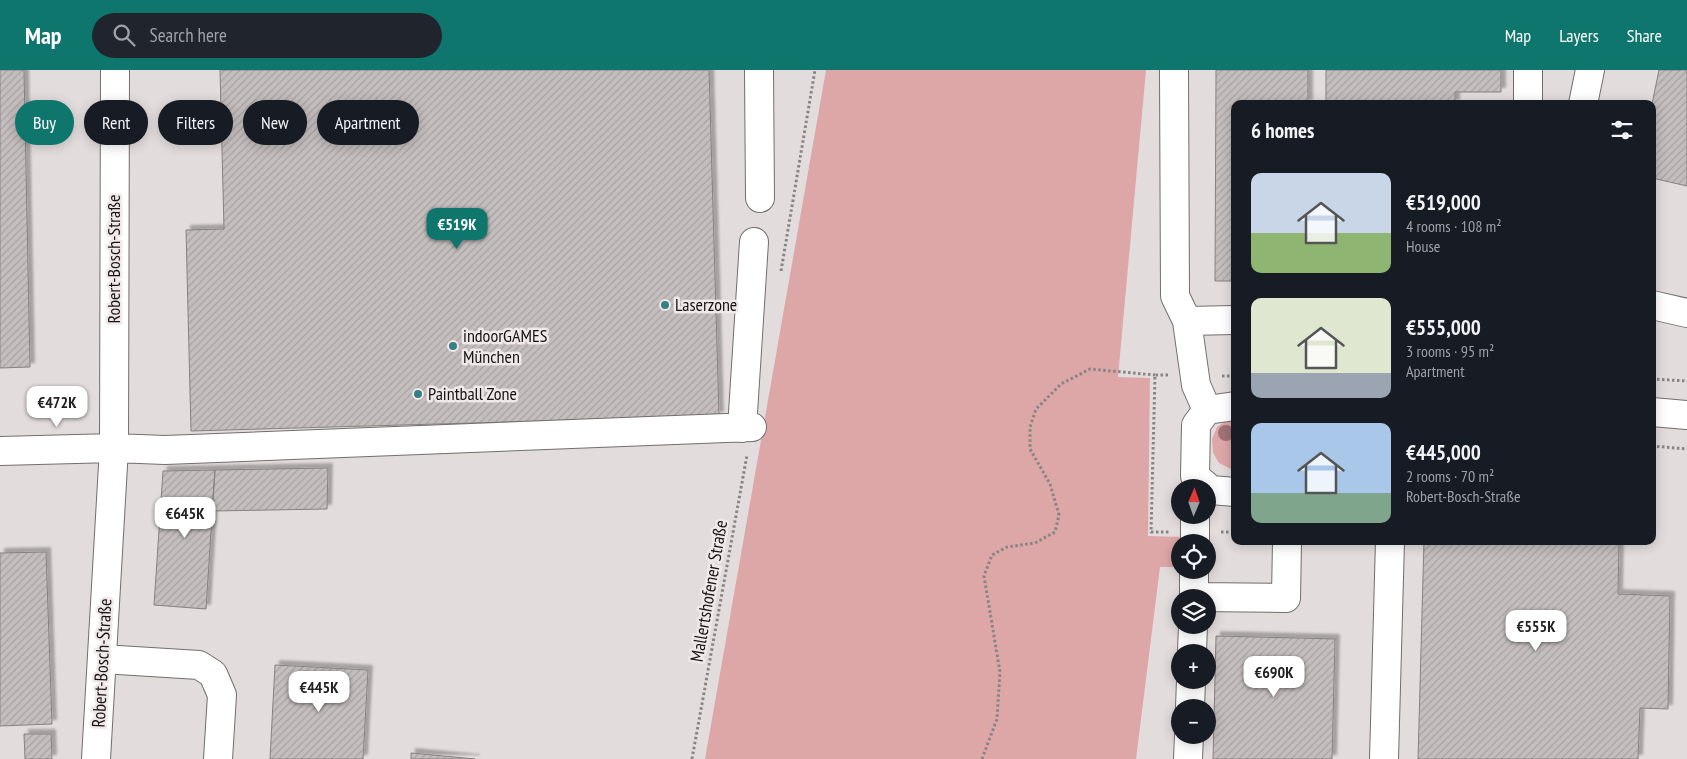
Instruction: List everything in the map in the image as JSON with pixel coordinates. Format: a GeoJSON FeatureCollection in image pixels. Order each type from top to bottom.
{"type":"FeatureCollection","features":[{"type":"Feature","properties":{"kind":"street","name":"Robert-Bosch-Straße"},"geometry":{"type":"LineString","coordinates":[[96,759],[114,448],[115,70]]}},
{"type":"Feature","properties":{"kind":"street"},"geometry":{"type":"LineString","coordinates":[[759,70],[760,198]]}},
{"type":"Feature","properties":{"kind":"street"},"geometry":{"type":"LineString","coordinates":[[1174,70],[1175,296],[1191,321]]}},
{"type":"Feature","properties":{"kind":"street"},"geometry":{"type":"LineString","coordinates":[[1192,70],[1191,321],[1196,385],[1207,410]]}},
{"type":"Feature","properties":{"kind":"street"},"geometry":{"type":"LineString","coordinates":[[1528,70],[1528,100]]}},
{"type":"Feature","properties":{"kind":"street"},"geometry":{"type":"LineString","coordinates":[[1584,100],[1590,70]]}},
{"type":"Feature","properties":{"kind":"street"},"geometry":{"type":"LineString","coordinates":[[0,450],[114,448],[166,450],[747,428],[754,242]]}},
{"type":"Feature","properties":{"kind":"street"},"geometry":{"type":"LineString","coordinates":[[1656,306],[1687,313]]}},
{"type":"Feature","properties":{"kind":"street"},"geometry":{"type":"LineString","coordinates":[[1191,321],[1231,320]]}},
{"type":"Feature","properties":{"kind":"street"},"geometry":{"type":"LineString","coordinates":[[1195,479],[1196,425],[1207,410],[1231,407]]}},
{"type":"Feature","properties":{"kind":"street"},"geometry":{"type":"LineString","coordinates":[[1656,412],[1687,415]]}},
{"type":"Feature","properties":{"kind":"street"},"geometry":{"type":"LineString","coordinates":[[1216,490],[1231,492]]}},
{"type":"Feature","properties":{"kind":"street"},"geometry":{"type":"LineString","coordinates":[[1216,597],[1286,598],[1287,545]]}},
{"type":"Feature","properties":{"kind":"street"},"geometry":{"type":"LineString","coordinates":[[1384,759],[1390,545]]}},
{"type":"Feature","properties":{"kind":"street"},"geometry":{"type":"LineString","coordinates":[[102,659],[200,665],[213,674],[222,696],[218,759]]}},
{"type":"Feature","properties":{"kind":"street"},"geometry":{"type":"LineString","coordinates":[[1188,759],[1189,744]]}},
{"type":"Feature","properties":{"kind":"path"},"geometry":{"type":"LineString","coordinates":[[792,210],[815,70]]}},
{"type":"Feature","properties":{"kind":"path"},"geometry":{"type":"LineString","coordinates":[[982,759],[997,720],[1000,672],[984,576],[992,555],[1007,547],[1035,543],[1055,532],[1060,515],[1050,484],[1030,449],[1030,427],[1036,409],[1061,384],[1090,369],[1155,375]]}},
{"type":"Feature","properties":{"kind":"path"},"geometry":{"type":"LineString","coordinates":[[1656,379],[1687,381]]}},
{"type":"Feature","properties":{"kind":"path","name":"Mallertshofener Straße"},"geometry":{"type":"LineString","coordinates":[[692,759],[747,428]]}},
{"type":"Feature","properties":{"kind":"path"},"geometry":{"type":"LineString","coordinates":[[1656,446],[1687,449]]}},
{"type":"Feature","properties":{"kind":"shaded area"},"geometry":{"type":"Polygon","coordinates":[[[826,70],[1146,70],[1118,377],[1150,378],[1148,536],[1171,537],[1171,567],[1160,567],[1136,759],[705,759],[826,70]]]}},
{"type":"Feature","properties":{"kind":"shaded area"},"geometry":{"type":"Polygon","coordinates":[[[1231,419],[1231,469],[1219,463],[1213,453],[1212,439],[1217,427],[1231,419]]]}},
{"type":"Feature","properties":{"kind":"building"},"geometry":{"type":"Polygon","coordinates":[[[0,70],[24,70],[25,100],[15,100],[15,145],[26,145],[30,367],[0,368],[0,70]]]}},
{"type":"Feature","properties":{"kind":"building","name":"indoorGAMES München"},"geometry":{"type":"Polygon","coordinates":[[[220,70],[709,70],[719,416],[191,431],[186,230],[224,229],[222,145],[233,145],[233,100],[221,100],[220,70]]]}},
{"type":"Feature","properties":{"kind":"building"},"geometry":{"type":"Polygon","coordinates":[[[1216,70],[1308,70],[1308,100],[1231,100],[1231,281],[1215,281],[1216,70]]]}},
{"type":"Feature","properties":{"kind":"building"},"geometry":{"type":"Polygon","coordinates":[[[1326,70],[1501,70],[1501,92],[1455,92],[1455,100],[1326,100],[1326,70]]]}},
{"type":"Feature","properties":{"kind":"building"},"geometry":{"type":"Polygon","coordinates":[[[1659,70],[1687,70],[1687,186],[1656,179],[1656,100],[1653,100],[1659,70]]]}},
{"type":"Feature","properties":{"kind":"building"},"geometry":{"type":"Polygon","coordinates":[[[328,468],[327,509],[212,511],[215,470],[328,468]]]}},
{"type":"Feature","properties":{"kind":"building"},"geometry":{"type":"Polygon","coordinates":[[[215,470],[206,609],[154,605],[163,471],[215,470]]]}},
{"type":"Feature","properties":{"kind":"building"},"geometry":{"type":"Polygon","coordinates":[[[1424,545],[1619,545],[1618,594],[1670,596],[1668,709],[1640,708],[1638,759],[1418,759],[1424,545]]]}},
{"type":"Feature","properties":{"kind":"building"},"geometry":{"type":"Polygon","coordinates":[[[46,552],[52,724],[0,726],[0,553],[46,552]]]}},
{"type":"Feature","properties":{"kind":"building"},"geometry":{"type":"Polygon","coordinates":[[[1216,636],[1335,639],[1332,759],[1213,759],[1213,744],[1216,744],[1216,636]]]}},
{"type":"Feature","properties":{"kind":"building"},"geometry":{"type":"Polygon","coordinates":[[[275,665],[368,670],[363,759],[270,759],[275,665]]]}},
{"type":"Feature","properties":{"kind":"building"},"geometry":{"type":"Polygon","coordinates":[[[24,734],[51,734],[52,759],[25,759],[24,734]]]}},
{"type":"Feature","properties":{"kind":"building"},"geometry":{"type":"Polygon","coordinates":[[[411,753],[475,759],[411,759],[411,753]]]}},
{"type":"Feature","properties":{"kind":"place","name":"Laserzone"},"geometry":{"type":"Point","coordinates":[665,305]}},
{"type":"Feature","properties":{"kind":"place","name":"indoorGAMES München"},"geometry":{"type":"Point","coordinates":[453,346]}},
{"type":"Feature","properties":{"kind":"place","name":"Paintball Zone"},"geometry":{"type":"Point","coordinates":[418,394]}}]}
